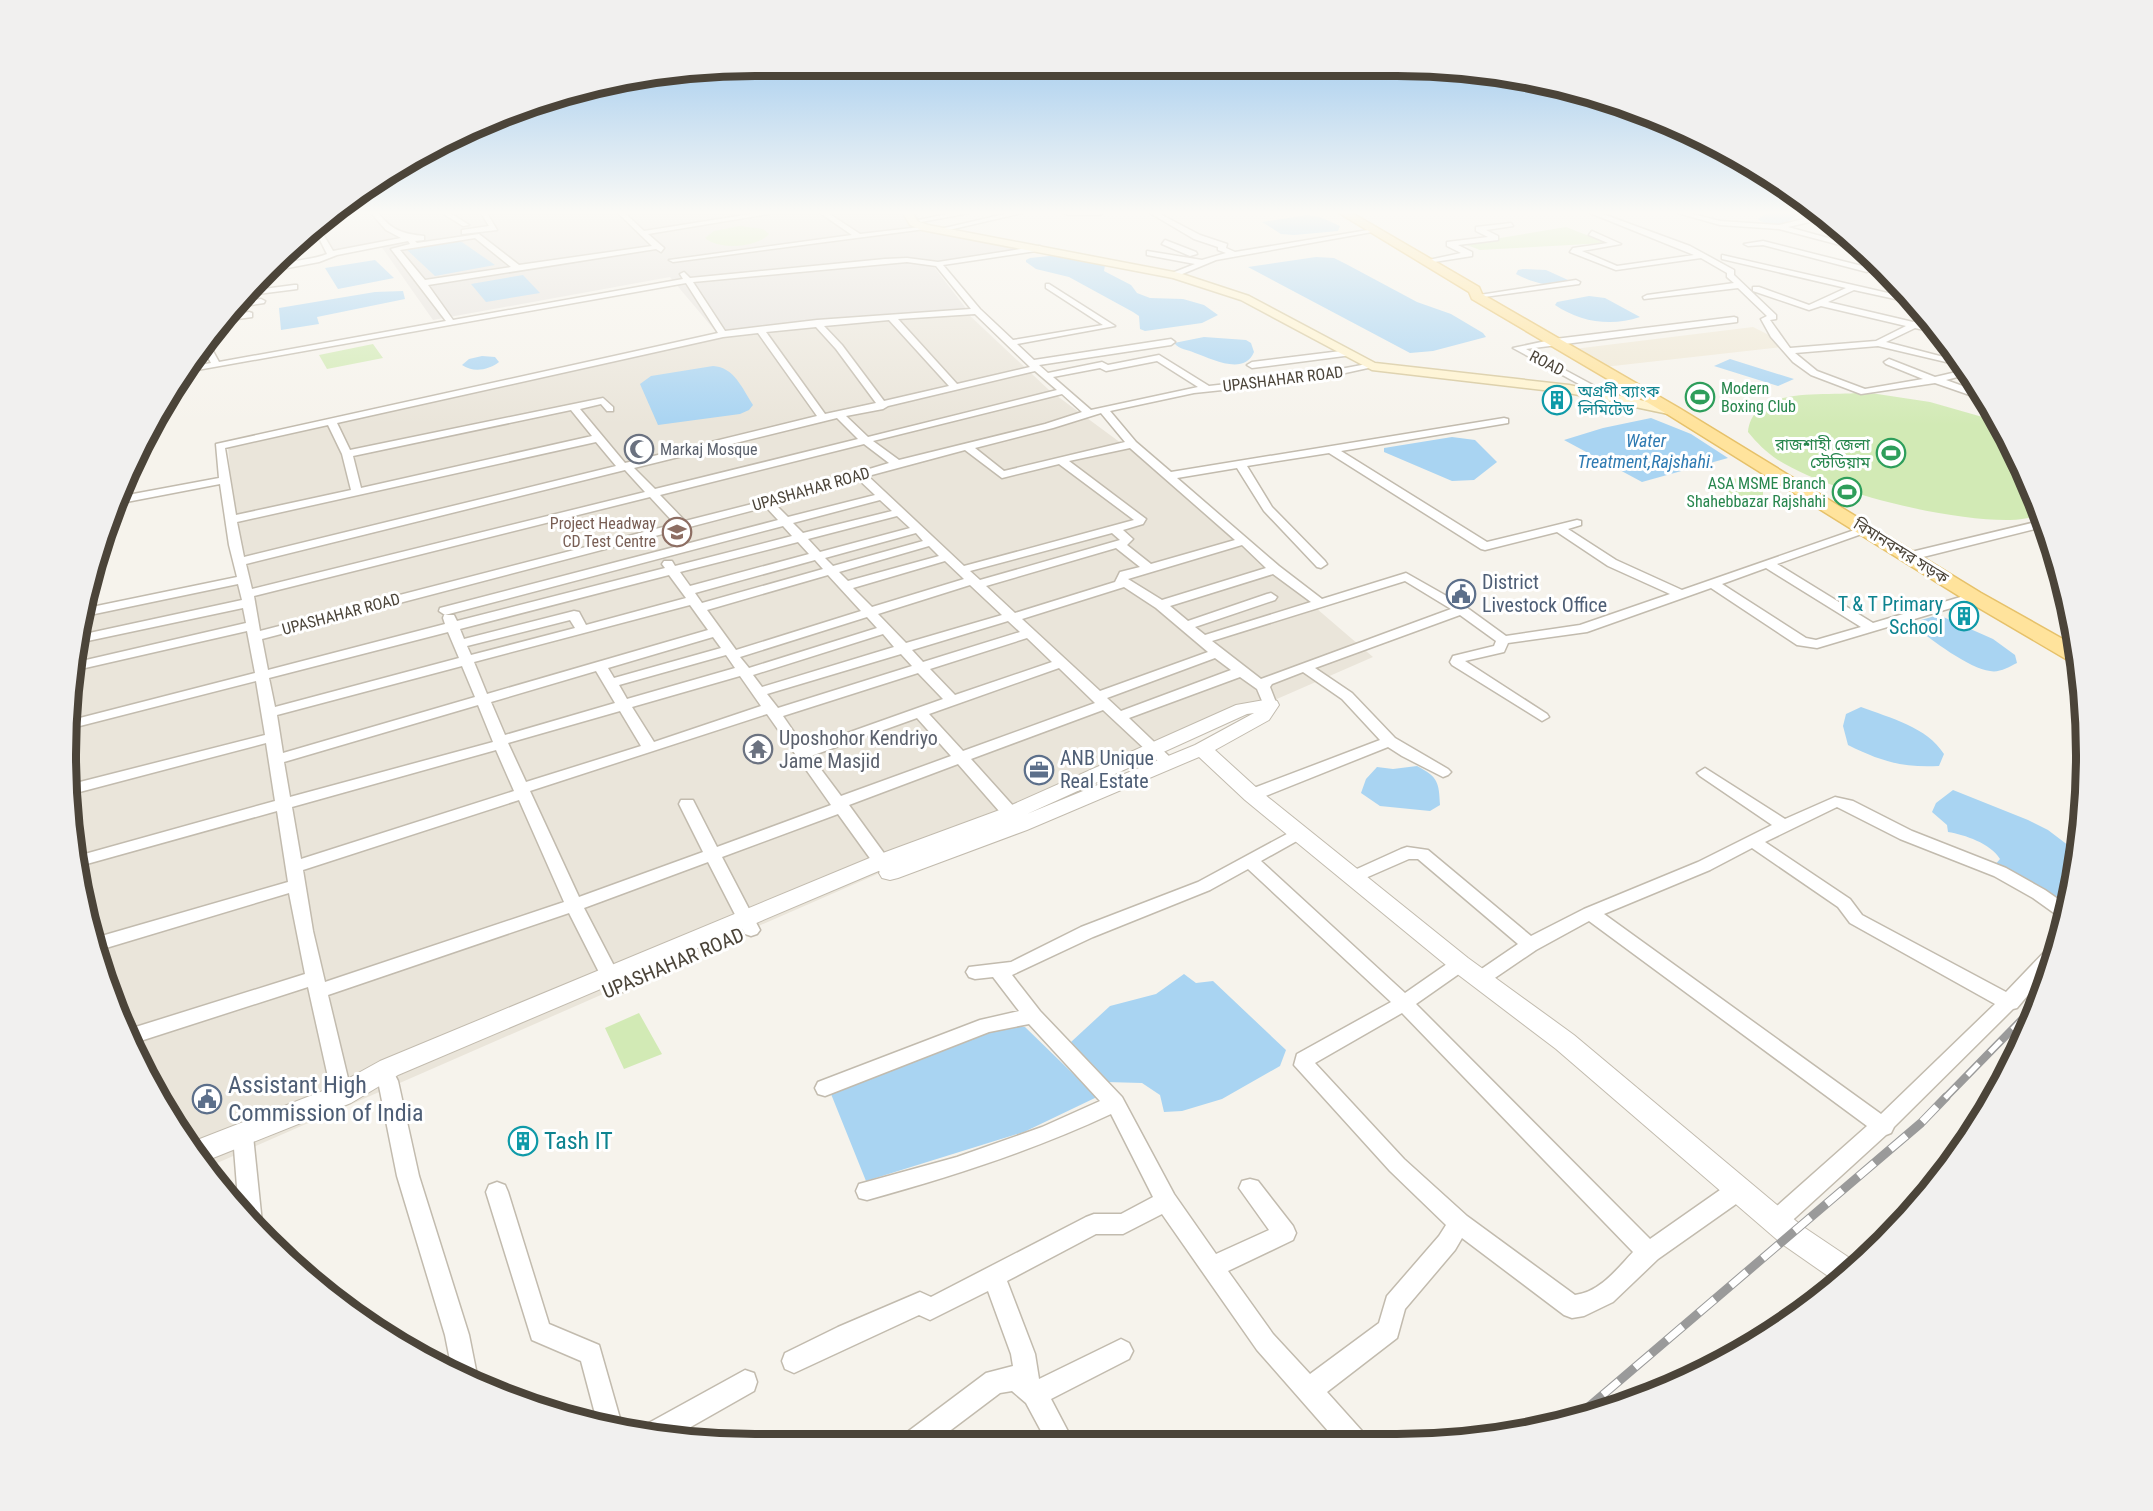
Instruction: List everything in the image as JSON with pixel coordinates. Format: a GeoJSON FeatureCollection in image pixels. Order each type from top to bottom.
{"type":"FeatureCollection","features":[{"type":"Feature","properties":{"kind":"main road"},"geometry":{"type":"LineString","coordinates":[[1201,284],[1245,298],[1372,366],[1569,389],[1673,411]]}},
{"type":"Feature","properties":{"kind":"main road","name":"বিমানবন্দর সড়ক"},"geometry":{"type":"LineString","coordinates":[[1458,284],[1673,411],[1974,597],[2068,651]]}},
{"type":"Feature","properties":{"kind":"main road","name":"বিমানবন্দর সড়ক"},"geometry":{"type":"LineString","coordinates":[[1461,284],[1475,293]]}},
{"type":"Feature","properties":{"kind":"street"},"geometry":{"type":"LineString","coordinates":[[423,284],[451,323]]}},
{"type":"Feature","properties":{"kind":"street"},"geometry":{"type":"LineString","coordinates":[[198,368],[670,284]]}},
{"type":"Feature","properties":{"kind":"street"},"geometry":{"type":"LineString","coordinates":[[692,284],[723,334]]}},
{"type":"Feature","properties":{"kind":"street"},"geometry":{"type":"LineString","coordinates":[[954,284],[977,311],[1010,343],[1089,413]]}},
{"type":"Feature","properties":{"kind":"street"},"geometry":{"type":"LineString","coordinates":[[1475,293],[1562,284]]}},
{"type":"Feature","properties":{"kind":"street"},"geometry":{"type":"LineString","coordinates":[[1837,284],[1899,298]]}},
{"type":"Feature","properties":{"kind":"street"},"geometry":{"type":"LineString","coordinates":[[1647,297],[1741,285],[1773,317],[1765,319],[1787,351],[1814,373],[1864,392],[1959,374]]}},
{"type":"Feature","properties":{"kind":"street"},"geometry":{"type":"LineString","coordinates":[[1010,343],[1112,325],[1048,286]]}},
{"type":"Feature","properties":{"kind":"street"},"geometry":{"type":"LineString","coordinates":[[260,292],[294,287]]}},
{"type":"Feature","properties":{"kind":"street"},"geometry":{"type":"LineString","coordinates":[[1756,289],[1809,308],[1854,287]]}},
{"type":"Feature","properties":{"kind":"street"},"geometry":{"type":"LineString","coordinates":[[249,303],[276,299]]}},
{"type":"Feature","properties":{"kind":"street"},"geometry":{"type":"LineString","coordinates":[[1820,303],[1925,328]]}},
{"type":"Feature","properties":{"kind":"street","name":"UPASHAHAR ROAD"},"geometry":{"type":"LineString","coordinates":[[977,311],[817,323],[723,334],[220,446],[231,520],[263,676],[297,885],[342,1095],[388,1081],[748,925],[885,868],[1016,819],[1160,756],[1202,748],[1262,716],[1266,696]]}},
{"type":"Feature","properties":{"kind":"street"},"geometry":{"type":"LineString","coordinates":[[238,317],[249,315]]}},
{"type":"Feature","properties":{"kind":"street"},"geometry":{"type":"LineString","coordinates":[[891,317],[956,388]]}},
{"type":"Feature","properties":{"kind":"street"},"geometry":{"type":"LineString","coordinates":[[1557,343],[1734,320]]}},
{"type":"Feature","properties":{"kind":"street"},"geometry":{"type":"LineString","coordinates":[[817,323],[839,347],[883,406]]}},
{"type":"Feature","properties":{"kind":"street"},"geometry":{"type":"LineString","coordinates":[[1878,343],[1920,323]]}},
{"type":"Feature","properties":{"kind":"street"},"geometry":{"type":"LineString","coordinates":[[760,329],[823,418]]}},
{"type":"Feature","properties":{"kind":"street"},"geometry":{"type":"LineString","coordinates":[[239,562],[823,418],[956,388],[1034,365],[1170,342]]}},
{"type":"Feature","properties":{"kind":"street","name":"ROAD"},"geometry":{"type":"LineString","coordinates":[[1557,343],[1517,348],[1610,398]]}},
{"type":"Feature","properties":{"kind":"street"},"geometry":{"type":"LineString","coordinates":[[1787,351],[1878,343],[1949,360]]}},
{"type":"Feature","properties":{"kind":"street"},"geometry":{"type":"LineString","coordinates":[[210,352],[216,365]]}},
{"type":"Feature","properties":{"kind":"street"},"geometry":{"type":"LineString","coordinates":[[1251,364],[1303,360],[1349,353]]}},
{"type":"Feature","properties":{"kind":"street"},"geometry":{"type":"LineString","coordinates":[[1046,376],[1102,365],[1107,368],[1159,358],[1206,388]]}},
{"type":"Feature","properties":{"kind":"street"},"geometry":{"type":"LineString","coordinates":[[1889,362],[1971,393]]}},
{"type":"Feature","properties":{"kind":"street","name":"UPASHAHAR ROAD"},"geometry":{"type":"LineString","coordinates":[[253,631],[437,590],[768,503],[897,464],[1102,409],[1206,388],[1309,378],[1372,366]]}},
{"type":"Feature","properties":{"kind":"street"},"geometry":{"type":"LineString","coordinates":[[88,637],[246,592],[1064,391]]}},
{"type":"Feature","properties":{"kind":"street"},"geometry":{"type":"LineString","coordinates":[[347,454],[603,401],[610,410]]}},
{"type":"Feature","properties":{"kind":"street"},"geometry":{"type":"LineString","coordinates":[[573,407],[625,467],[682,525]]}},
{"type":"Feature","properties":{"kind":"street"},"geometry":{"type":"LineString","coordinates":[[1102,409],[1132,444],[1275,569],[1321,604]]}},
{"type":"Feature","properties":{"kind":"street"},"geometry":{"type":"LineString","coordinates":[[840,415],[865,440],[897,464]]}},
{"type":"Feature","properties":{"kind":"street"},"geometry":{"type":"LineString","coordinates":[[331,421],[347,454],[357,492]]}},
{"type":"Feature","properties":{"kind":"street"},"geometry":{"type":"LineString","coordinates":[[1168,476],[1504,422]]}},
{"type":"Feature","properties":{"kind":"street"},"geometry":{"type":"LineString","coordinates":[[231,520],[599,438]]}},
{"type":"Feature","properties":{"kind":"street"},"geometry":{"type":"LineString","coordinates":[[966,446],[1002,475],[1132,444]]}},
{"type":"Feature","properties":{"kind":"street"},"geometry":{"type":"LineString","coordinates":[[1332,450],[1485,546],[1577,522]]}},
{"type":"Feature","properties":{"kind":"street"},"geometry":{"type":"LineString","coordinates":[[612,683],[731,652],[869,612],[1139,522],[1140,519],[1061,460]]}},
{"type":"Feature","properties":{"kind":"street"},"geometry":{"type":"LineString","coordinates":[[1240,465],[1268,509],[1321,564]]}},
{"type":"Feature","properties":{"kind":"street"},"geometry":{"type":"LineString","coordinates":[[860,475],[1160,756],[1266,696]]}},
{"type":"Feature","properties":{"kind":"street"},"geometry":{"type":"LineString","coordinates":[[127,499],[226,480]]}},
{"type":"Feature","properties":{"kind":"street"},"geometry":{"type":"LineString","coordinates":[[445,611],[883,496]]}},
{"type":"Feature","properties":{"kind":"street"},"geometry":{"type":"LineString","coordinates":[[768,503],[952,701]]}},
{"type":"Feature","properties":{"kind":"street"},"geometry":{"type":"LineString","coordinates":[[77,723],[900,512]]}},
{"type":"Feature","properties":{"kind":"street"},"geometry":{"type":"LineString","coordinates":[[1911,556],[2036,525]]}},
{"type":"Feature","properties":{"kind":"street"},"geometry":{"type":"LineString","coordinates":[[1558,527],[1612,563],[1681,594]]}},
{"type":"Feature","properties":{"kind":"street"},"geometry":{"type":"LineString","coordinates":[[693,600],[816,555],[918,529]]}},
{"type":"Feature","properties":{"kind":"street"},"geometry":{"type":"LineString","coordinates":[[970,578],[1127,541],[1127,538],[1114,529]]}},
{"type":"Feature","properties":{"kind":"street"},"geometry":{"type":"LineString","coordinates":[[1203,640],[1406,577],[1461,610],[1503,640],[1582,629],[1866,529]]}},
{"type":"Feature","properties":{"kind":"street"},"geometry":{"type":"LineString","coordinates":[[647,535],[885,868]]}},
{"type":"Feature","properties":{"kind":"street"},"geometry":{"type":"LineString","coordinates":[[759,692],[1120,584],[1124,576],[1244,541]]}},
{"type":"Feature","properties":{"kind":"street"},"geometry":{"type":"LineString","coordinates":[[269,713],[693,600],[831,571],[932,542]]}},
{"type":"Feature","properties":{"kind":"street"},"geometry":{"type":"LineString","coordinates":[[1118,544],[1149,568]]}},
{"type":"Feature","properties":{"kind":"street"},"geometry":{"type":"LineString","coordinates":[[845,586],[948,557]]}},
{"type":"Feature","properties":{"kind":"street"},"geometry":{"type":"LineString","coordinates":[[542,562],[582,629]]}},
{"type":"Feature","properties":{"kind":"street"},"geometry":{"type":"LineString","coordinates":[[1768,564],[1872,628]]}},
{"type":"Feature","properties":{"kind":"street"},"geometry":{"type":"LineString","coordinates":[[1161,605],[1275,569]]}},
{"type":"Feature","properties":{"kind":"street"},"geometry":{"type":"LineString","coordinates":[[1123,581],[1161,605],[1217,653],[1242,671],[1266,696]]}},
{"type":"Feature","properties":{"kind":"street"},"geometry":{"type":"LineString","coordinates":[[1712,583],[1802,642],[1817,644],[1974,597]]}},
{"type":"Feature","properties":{"kind":"street"},"geometry":{"type":"LineString","coordinates":[[203,1150],[342,1095],[388,1068],[614,982],[575,905],[481,699],[437,590]]}},
{"type":"Feature","properties":{"kind":"street"},"geometry":{"type":"LineString","coordinates":[[93,611],[246,592]]}},
{"type":"Feature","properties":{"kind":"street"},"geometry":{"type":"LineString","coordinates":[[1186,626],[1271,597]]}},
{"type":"Feature","properties":{"kind":"street"},"geometry":{"type":"LineString","coordinates":[[1266,696],[1266,681],[1461,610]]}},
{"type":"Feature","properties":{"kind":"street"},"geometry":{"type":"LineString","coordinates":[[460,644],[574,615]]}},
{"type":"Feature","properties":{"kind":"street"},"geometry":{"type":"LineString","coordinates":[[85,859],[501,743],[624,704],[886,629]]}},
{"type":"Feature","properties":{"kind":"street"},"geometry":{"type":"LineString","coordinates":[[82,665],[253,631]]}},
{"type":"Feature","properties":{"kind":"street"},"geometry":{"type":"LineString","coordinates":[[277,759],[716,632]]}},
{"type":"Feature","properties":{"kind":"street"},"geometry":{"type":"LineString","coordinates":[[294,867],[650,748],[921,668],[1029,633]]}},
{"type":"Feature","properties":{"kind":"street"},"geometry":{"type":"LineString","coordinates":[[1503,640],[1499,649],[1458,659],[1457,662],[1542,717]]}},
{"type":"Feature","properties":{"kind":"street"},"geometry":{"type":"LineString","coordinates":[[137,1035],[317,985],[575,905],[961,758],[1217,653]]}},
{"type":"Feature","properties":{"kind":"street"},"geometry":{"type":"LineString","coordinates":[[802,754],[1061,663]]}},
{"type":"Feature","properties":{"kind":"street"},"geometry":{"type":"LineString","coordinates":[[600,666],[650,748]]}},
{"type":"Feature","properties":{"kind":"street"},"geometry":{"type":"LineString","coordinates":[[1305,667],[1347,696],[1390,741],[1443,772]]}},
{"type":"Feature","properties":{"kind":"street"},"geometry":{"type":"LineString","coordinates":[[1119,717],[1242,671]]}},
{"type":"Feature","properties":{"kind":"street"},"geometry":{"type":"LineString","coordinates":[[920,712],[1016,819]]}},
{"type":"Feature","properties":{"kind":"street"},"geometry":{"type":"LineString","coordinates":[[77,788],[273,737]]}},
{"type":"Feature","properties":{"kind":"street"},"geometry":{"type":"LineString","coordinates":[[1252,795],[1390,741]]}},
{"type":"Feature","properties":{"kind":"street"},"geometry":{"type":"LineString","coordinates":[[1202,748],[1252,795],[1298,833],[1460,964],[1565,1042],[1738,1190],[1842,1269]]}},
{"type":"Feature","properties":{"kind":"street"},"geometry":{"type":"LineString","coordinates":[[1705,773],[1784,826]]}},
{"type":"Feature","properties":{"kind":"street"},"geometry":{"type":"LineString","coordinates":[[1480,979],[1530,945],[1590,913],[1704,866],[1835,802],[1847,805],[1905,835],[2000,872],[2058,908]]}},
{"type":"Feature","properties":{"kind":"street"},"geometry":{"type":"LineString","coordinates":[[687,804],[748,925]]}},
{"type":"Feature","properties":{"kind":"street"},"geometry":{"type":"LineString","coordinates":[[975,972],[1014,968],[1087,932],[1204,886],[1298,833]]}},
{"type":"Feature","properties":{"kind":"street"},"geometry":{"type":"LineString","coordinates":[[1753,841],[1844,903],[1856,919],[2010,1003]]}},
{"type":"Feature","properties":{"kind":"street"},"geometry":{"type":"LineString","coordinates":[[1354,878],[1407,853],[1422,854],[1530,945]]}},
{"type":"Feature","properties":{"kind":"street"},"geometry":{"type":"LineString","coordinates":[[1249,860],[1404,1003],[1469,1074],[1555,1156],[1650,1253]]}},
{"type":"Feature","properties":{"kind":"street"},"geometry":{"type":"LineString","coordinates":[[103,942],[297,885]]}},
{"type":"Feature","properties":{"kind":"street"},"geometry":{"type":"LineString","coordinates":[[1590,913],[1682,982],[1884,1126]]}},
{"type":"Feature","properties":{"kind":"street"},"geometry":{"type":"LineString","coordinates":[[1460,964],[1404,1003],[1303,1062],[1397,1165],[1459,1223],[1572,1307],[1586,1306],[1605,1295],[1650,1253],[1738,1190]]}},
{"type":"Feature","properties":{"kind":"street"},"geometry":{"type":"LineString","coordinates":[[1776,1221],[1884,1126],[2010,1003],[2042,967]]}},
{"type":"Feature","properties":{"kind":"street"},"geometry":{"type":"LineString","coordinates":[[997,969],[1033,1016],[1114,1103],[1166,1201],[1212,1267],[1265,1342],[1347,1434]]}},
{"type":"Feature","properties":{"kind":"street"},"geometry":{"type":"LineString","coordinates":[[825,1088],[987,1025],[1033,1016]]}},
{"type":"Feature","properties":{"kind":"street"},"geometry":{"type":"LineString","coordinates":[[388,1081],[408,1176],[457,1335],[464,1368]]}},
{"type":"Feature","properties":{"kind":"street"},"geometry":{"type":"LineString","coordinates":[[867,1191],[957,1166],[1049,1133],[1114,1103]]}},
{"type":"Feature","properties":{"kind":"street"},"geometry":{"type":"LineString","coordinates":[[243,1136],[250,1208]]}},
{"type":"Feature","properties":{"kind":"street"},"geometry":{"type":"LineString","coordinates":[[1212,1267],[1285,1233],[1250,1188]]}},
{"type":"Feature","properties":{"kind":"street"},"geometry":{"type":"LineString","coordinates":[[496,1192],[540,1332],[591,1353],[608,1417]]}},
{"type":"Feature","properties":{"kind":"street"},"geometry":{"type":"LineString","coordinates":[[794,1361],[846,1335],[920,1303],[930,1309],[1094,1224],[1123,1224],[1166,1201]]}},
{"type":"Feature","properties":{"kind":"street"},"geometry":{"type":"LineString","coordinates":[[1308,1391],[1389,1330],[1395,1304],[1447,1243],[1459,1223]]}},
{"type":"Feature","properties":{"kind":"street"},"geometry":{"type":"LineString","coordinates":[[994,1277],[1023,1354],[1032,1392],[1056,1434]]}},
{"type":"Feature","properties":{"kind":"street"},"geometry":{"type":"LineString","coordinates":[[1032,1392],[1121,1351]]}},
{"type":"Feature","properties":{"kind":"street"},"geometry":{"type":"LineString","coordinates":[[926,1434],[996,1382],[1016,1378],[1032,1392]]}},
{"type":"Feature","properties":{"kind":"street"},"geometry":{"type":"LineString","coordinates":[[664,1428],[745,1382]]}},
{"type":"Feature","properties":{"kind":"shaded area"},"geometry":{"type":"Polygon","coordinates":[[[407,284],[634,284],[433,320],[407,284]]]}},
{"type":"Feature","properties":{"kind":"shaded area"},"geometry":{"type":"Polygon","coordinates":[[[675,284],[947,284],[968,311],[778,325],[717,333],[675,284]]]}},
{"type":"Feature","properties":{"kind":"shaded area"},"geometry":{"type":"Polygon","coordinates":[[[967,313],[1049,390],[1144,460],[1373,657],[214,1164],[167,1095],[128,1015],[100,931],[90,888],[82,844],[76,756],[82,667],[92,613],[239,582],[228,446],[716,335],[967,313]]]}},
{"type":"Feature","properties":{"kind":"shaded area"},"geometry":{"type":"Polygon","coordinates":[[[1753,327],[1791,346],[1604,367],[1574,349],[1753,327]]]}},
{"type":"Feature","properties":{"kind":"green space"},"geometry":{"type":"Polygon","coordinates":[[[373,344],[383,358],[327,369],[319,355],[373,344]]]}},
{"type":"Feature","properties":{"kind":"green space","name":"রাজশাহী জেলা স্টেডিয়াম"},"geometry":{"type":"Polygon","coordinates":[[[1864,392],[1930,402],[1987,418],[2025,496],[2033,518],[2010,520],[1955,516],[1858,494],[1801,472],[1778,460],[1748,432],[1753,416],[1763,406],[1778,399],[1814,394],[1864,392]]]}},
{"type":"Feature","properties":{"kind":"green space"},"geometry":{"type":"Polygon","coordinates":[[[1724,478],[1740,479],[1754,484],[1763,489],[1763,495],[1730,494],[1719,487],[1716,482],[1724,478]]]}},
{"type":"Feature","properties":{"kind":"green space"},"geometry":{"type":"Polygon","coordinates":[[[639,1013],[662,1054],[624,1069],[605,1028],[639,1013]]]}},
{"type":"Feature","properties":{"kind":"water"},"geometry":{"type":"Polygon","coordinates":[[[335,284],[366,284],[338,289],[335,284]]]}},
{"type":"Feature","properties":{"kind":"water"},"geometry":{"type":"Polygon","coordinates":[[[471,284],[531,284],[540,293],[486,302],[471,284]]]}},
{"type":"Feature","properties":{"kind":"water"},"geometry":{"type":"Polygon","coordinates":[[[1081,284],[1128,284],[1137,293],[1150,298],[1183,299],[1204,305],[1218,315],[1202,323],[1145,331],[1140,329],[1139,316],[1081,284]]]}},
{"type":"Feature","properties":{"kind":"water"},"geometry":{"type":"Polygon","coordinates":[[[1279,284],[1382,284],[1417,302],[1451,314],[1486,337],[1433,351],[1410,353],[1279,284]]]}},
{"type":"Feature","properties":{"kind":"water"},"geometry":{"type":"Polygon","coordinates":[[[403,291],[405,299],[317,317],[319,324],[281,330],[279,308],[375,292],[403,291]]]}},
{"type":"Feature","properties":{"kind":"water"},"geometry":{"type":"Polygon","coordinates":[[[1589,296],[1605,298],[1640,317],[1618,322],[1596,321],[1585,319],[1555,305],[1557,302],[1589,296]]]}},
{"type":"Feature","properties":{"kind":"water"},"geometry":{"type":"Polygon","coordinates":[[[1204,337],[1246,340],[1251,343],[1254,352],[1243,363],[1227,364],[1181,348],[1174,343],[1204,337]]]}},
{"type":"Feature","properties":{"kind":"water"},"geometry":{"type":"Polygon","coordinates":[[[482,356],[495,357],[499,362],[481,370],[462,365],[469,359],[482,356]]]}},
{"type":"Feature","properties":{"kind":"water"},"geometry":{"type":"Polygon","coordinates":[[[1730,359],[1794,379],[1778,386],[1714,366],[1730,359]]]}},
{"type":"Feature","properties":{"kind":"water"},"geometry":{"type":"Polygon","coordinates":[[[713,366],[727,370],[737,380],[753,405],[749,410],[740,414],[658,425],[640,384],[651,376],[713,366]]]}},
{"type":"Feature","properties":{"kind":"water","name":"Water Treatment,Rajshahi."},"geometry":{"type":"Polygon","coordinates":[[[1651,418],[1691,434],[1728,458],[1642,482],[1564,440],[1603,428],[1651,418]]]}},
{"type":"Feature","properties":{"kind":"water"},"geometry":{"type":"Polygon","coordinates":[[[1452,437],[1475,440],[1497,462],[1474,480],[1452,481],[1384,452],[1384,448],[1452,437]]]}},
{"type":"Feature","properties":{"kind":"water"},"geometry":{"type":"Polygon","coordinates":[[[1941,616],[1993,639],[2015,655],[2017,663],[1993,671],[1982,669],[1961,659],[1914,626],[1921,620],[1941,616]]]}},
{"type":"Feature","properties":{"kind":"water"},"geometry":{"type":"Polygon","coordinates":[[[1861,707],[1907,724],[1928,737],[1944,754],[1939,766],[1914,766],[1892,762],[1848,745],[1843,726],[1846,714],[1861,707]]]}},
{"type":"Feature","properties":{"kind":"water"},"geometry":{"type":"Polygon","coordinates":[[[1417,766],[1433,777],[1438,785],[1440,805],[1430,811],[1380,806],[1361,793],[1366,779],[1377,767],[1393,769],[1417,766]]]}},
{"type":"Feature","properties":{"kind":"water"},"geometry":{"type":"Polygon","coordinates":[[[1953,790],[2028,820],[2048,830],[2070,847],[2059,905],[1994,866],[2000,859],[1984,844],[1948,832],[1947,825],[1932,812],[1936,803],[1953,790]]]}},
{"type":"Feature","properties":{"kind":"water"},"geometry":{"type":"Polygon","coordinates":[[[1184,974],[1196,983],[1213,981],[1286,1050],[1280,1066],[1222,1099],[1182,1111],[1164,1112],[1160,1095],[1142,1083],[1106,1082],[1071,1042],[1110,1006],[1156,994],[1184,974]]]}},
{"type":"Feature","properties":{"kind":"water"},"geometry":{"type":"Polygon","coordinates":[[[1000,1026],[1025,1027],[1097,1097],[1024,1132],[866,1181],[831,1094],[1000,1026]]]}},
{"type":"Feature","properties":{"kind":"railway"},"geometry":{"type":"LineString","coordinates":[[1945,1098],[2024,1017]]}},
{"type":"Feature","properties":{"kind":"railway"},"geometry":{"type":"LineString","coordinates":[[1590,1406],[1921,1123],[1946,1097]]}},
{"type":"Feature","properties":{"kind":"place","name":"Modern Boxing Club"},"geometry":{"type":"Point","coordinates":[1700,397]}},
{"type":"Feature","properties":{"kind":"place","name":"অগ্রণী ব্যাংক লিমিটেড"},"geometry":{"type":"Point","coordinates":[1557,400]}},
{"type":"Feature","properties":{"kind":"place","name":"Markaj Mosque"},"geometry":{"type":"Point","coordinates":[639,449]}},
{"type":"Feature","properties":{"kind":"place","name":"রাজশাহী জেলা স্টেডিয়াম"},"geometry":{"type":"Point","coordinates":[1891,453]}},
{"type":"Feature","properties":{"kind":"place","name":"ASA MSME Branch Shahebbazar Rajshahi"},"geometry":{"type":"Point","coordinates":[1847,492]}},
{"type":"Feature","properties":{"kind":"place","name":"Project Headway CD Test Centre"},"geometry":{"type":"Point","coordinates":[677,532]}},
{"type":"Feature","properties":{"kind":"place","name":"District Livestock Office"},"geometry":{"type":"Point","coordinates":[1461,594]}},
{"type":"Feature","properties":{"kind":"place","name":"T & T Primary School"},"geometry":{"type":"Point","coordinates":[1964,616]}},
{"type":"Feature","properties":{"kind":"place","name":"Uposhohor Kendriyo Jame Masjid"},"geometry":{"type":"Point","coordinates":[758,749]}},
{"type":"Feature","properties":{"kind":"place","name":"ANB Unique Real Estate"},"geometry":{"type":"Point","coordinates":[1039,770]}},
{"type":"Feature","properties":{"kind":"place","name":"Assistant High Commission of India"},"geometry":{"type":"Point","coordinates":[207,1099]}},
{"type":"Feature","properties":{"kind":"place","name":"Tash IT"},"geometry":{"type":"Point","coordinates":[523,1141]}}]}
